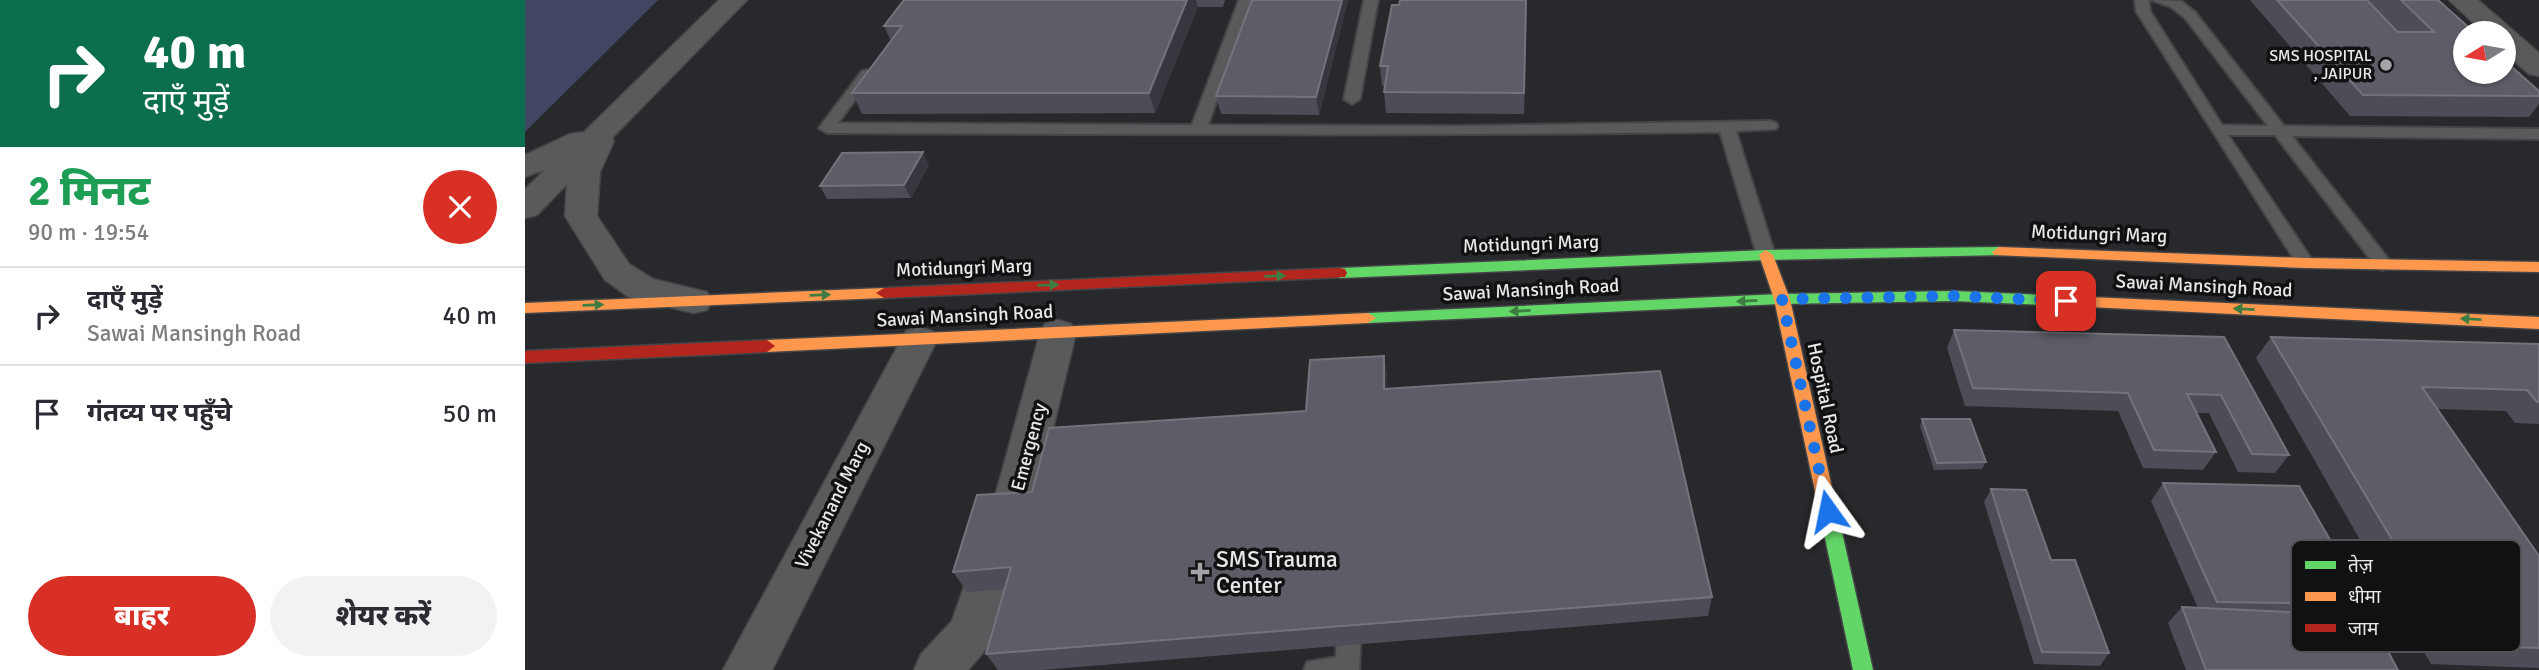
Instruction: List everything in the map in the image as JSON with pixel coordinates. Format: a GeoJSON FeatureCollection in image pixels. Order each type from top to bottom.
{"type":"FeatureCollection","features":[{"type":"Feature","properties":{"kind":"main road","name":"Motidungri Marg"},"geometry":{"type":"LineString","coordinates":[[525,308],[1766,255],[1982,251],[2305,263],[2539,267]]}},
{"type":"Feature","properties":{"kind":"main road","name":"Hospital Road"},"geometry":{"type":"LineString","coordinates":[[1766,255],[1782,299],[1863,670]]}},
{"type":"Feature","properties":{"kind":"main road","name":"Sawai Mansingh Road"},"geometry":{"type":"LineString","coordinates":[[525,357],[1782,299],[1954,296],[2539,323]]}},
{"type":"Feature","properties":{"kind":"street"},"geometry":{"type":"LineString","coordinates":[[525,208],[734,0]]}},
{"type":"Feature","properties":{"kind":"street"},"geometry":{"type":"LineString","coordinates":[[2462,0],[2486,21]]}},
{"type":"Feature","properties":{"kind":"street"},"geometry":{"type":"LineString","coordinates":[[2517,49],[2539,68]]}},
{"type":"Feature","properties":{"kind":"street"},"geometry":{"type":"LineString","coordinates":[[525,167],[606,128]]}},
{"type":"Feature","properties":{"kind":"street"},"geometry":{"type":"LineString","coordinates":[[606,128],[584,172],[581,216],[617,272],[642,289],[695,301]]}},
{"type":"Feature","properties":{"kind":"street","name":"Emergency"},"geometry":{"type":"LineString","coordinates":[[938,670],[971,633],[1014,504],[1058,333]]}},
{"type":"Feature","properties":{"kind":"street","name":"Vivekanand Marg"},"geometry":{"type":"LineString","coordinates":[[747,670],[919,340]]}},
{"type":"Feature","properties":{"kind":"lane"},"geometry":{"type":"LineString","coordinates":[[1198,130],[1246,0]]}},
{"type":"Feature","properties":{"kind":"lane"},"geometry":{"type":"LineString","coordinates":[[1352,99],[1371,0]]}},
{"type":"Feature","properties":{"kind":"lane"},"geometry":{"type":"LineString","coordinates":[[2142,0],[2143,11],[2217,130],[2305,263]]}},
{"type":"Feature","properties":{"kind":"lane"},"geometry":{"type":"LineString","coordinates":[[2159,0],[2176,4],[2190,15],[2383,264]]}},
{"type":"Feature","properties":{"kind":"lane"},"geometry":{"type":"LineString","coordinates":[[875,64],[827,128],[1198,130],[1770,126]]}},
{"type":"Feature","properties":{"kind":"lane"},"geometry":{"type":"LineString","coordinates":[[1727,128],[1766,255]]}},
{"type":"Feature","properties":{"kind":"lane"},"geometry":{"type":"LineString","coordinates":[[2217,130],[2539,134]]}},
{"type":"Feature","properties":{"kind":"lane"},"geometry":{"type":"LineString","coordinates":[[1316,670],[1348,667],[1349,635]]}},
{"type":"Feature","properties":{"kind":"shaded area"},"geometry":{"type":"Polygon","coordinates":[[[525,0],[658,0],[525,132],[525,0]]]}},
{"type":"Feature","properties":{"kind":"building"},"geometry":{"type":"Polygon","coordinates":[[[904,0],[1187,0],[1149,93],[852,93],[902,26],[884,26],[904,0]]]}},
{"type":"Feature","properties":{"kind":"building"},"geometry":{"type":"Polygon","coordinates":[[[1252,0],[1342,0],[1316,97],[1216,96],[1252,0]]]}},
{"type":"Feature","properties":{"kind":"building"},"geometry":{"type":"Polygon","coordinates":[[[1400,0],[1526,0],[1524,93],[1384,92],[1388,66],[1380,66],[1392,5],[1399,5],[1400,0]]]}},
{"type":"Feature","properties":{"kind":"building"},"geometry":{"type":"Polygon","coordinates":[[[2277,0],[2367,0],[2398,32],[2434,32],[2401,0],[2438,0],[2462,21],[2453,21],[2453,84],[2517,84],[2517,72],[2539,91],[2539,96],[2363,95],[2277,0]]]}},
{"type":"Feature","properties":{"kind":"building"},"geometry":{"type":"Polygon","coordinates":[[[923,152],[904,185],[820,186],[842,153],[923,152]]]}},
{"type":"Feature","properties":{"kind":"building"},"geometry":{"type":"Polygon","coordinates":[[[1954,330],[2224,337],[2289,455],[2252,454],[2221,395],[2187,394],[2216,452],[2154,450],[2128,393],[1973,388],[1954,330]]]}},
{"type":"Feature","properties":{"kind":"building"},"geometry":{"type":"Polygon","coordinates":[[[2271,337],[2539,344],[2539,402],[2527,390],[2422,387],[2539,556],[2539,648],[2521,647],[2521,540],[2392,540],[2271,337]]]}},
{"type":"Feature","properties":{"kind":"building"},"geometry":{"type":"Polygon","coordinates":[[[1384,356],[1384,389],[1660,371],[1712,597],[986,654],[1011,567],[953,572],[977,495],[1032,492],[1049,428],[1306,411],[1310,360],[1384,356]]]}},
{"type":"Feature","properties":{"kind":"building"},"geometry":{"type":"Polygon","coordinates":[[[1922,419],[1970,419],[1986,462],[1937,463],[1922,419]]]}},
{"type":"Feature","properties":{"kind":"building"},"geometry":{"type":"Polygon","coordinates":[[[2163,483],[2299,486],[2330,540],[2291,540],[2291,603],[2217,602],[2163,483]]]}},
{"type":"Feature","properties":{"kind":"building"},"geometry":{"type":"Polygon","coordinates":[[[1991,489],[2026,490],[2051,560],[2075,560],[2109,653],[2042,652],[1991,489]]]}},
{"type":"Feature","properties":{"kind":"building"},"geometry":{"type":"Polygon","coordinates":[[[2182,607],[2291,612],[2291,652],[2388,652],[2398,670],[2206,670],[2182,607]]]}},
{"type":"Feature","properties":{"kind":"traffic: fast"},"geometry":{"type":"LineString","coordinates":[[1340,273],[1766,255],[1999,252]]}},
{"type":"Feature","properties":{"kind":"traffic: fast"},"geometry":{"type":"LineString","coordinates":[[1368,318],[1782,299],[1954,296],[2089,302]]}},
{"type":"Feature","properties":{"kind":"traffic: fast"},"geometry":{"type":"LineString","coordinates":[[1828,510],[1863,670]]}},
{"type":"Feature","properties":{"kind":"traffic: slow"},"geometry":{"type":"LineString","coordinates":[[1999,252],[2305,263],[2539,267]]}},
{"type":"Feature","properties":{"kind":"traffic: slow"},"geometry":{"type":"LineString","coordinates":[[1766,255],[1782,299],[1828,510]]}},
{"type":"Feature","properties":{"kind":"traffic: slow"},"geometry":{"type":"LineString","coordinates":[[525,308],[884,293]]}},
{"type":"Feature","properties":{"kind":"traffic: slow"},"geometry":{"type":"LineString","coordinates":[[2089,302],[2539,323]]}},
{"type":"Feature","properties":{"kind":"traffic: slow"},"geometry":{"type":"LineString","coordinates":[[767,346],[1368,318]]}},
{"type":"Feature","properties":{"kind":"traffic: jam"},"geometry":{"type":"LineString","coordinates":[[884,293],[1340,273]]}},
{"type":"Feature","properties":{"kind":"traffic: jam"},"geometry":{"type":"LineString","coordinates":[[525,357],[767,346]]}},
{"type":"Feature","properties":{"kind":"place","name":"SMS HOSPITAL , JAIPUR"},"geometry":{"type":"Point","coordinates":[2386,65]}},
{"type":"Feature","properties":{"kind":"place","name":"SMS Trauma Center"},"geometry":{"type":"Point","coordinates":[1200,572]}},
{"type":"Feature","properties":{"kind":"route"},"geometry":{"type":"LineString","coordinates":[[1828,511],[1782,299],[1954,296],[2066,301]]}}]}
